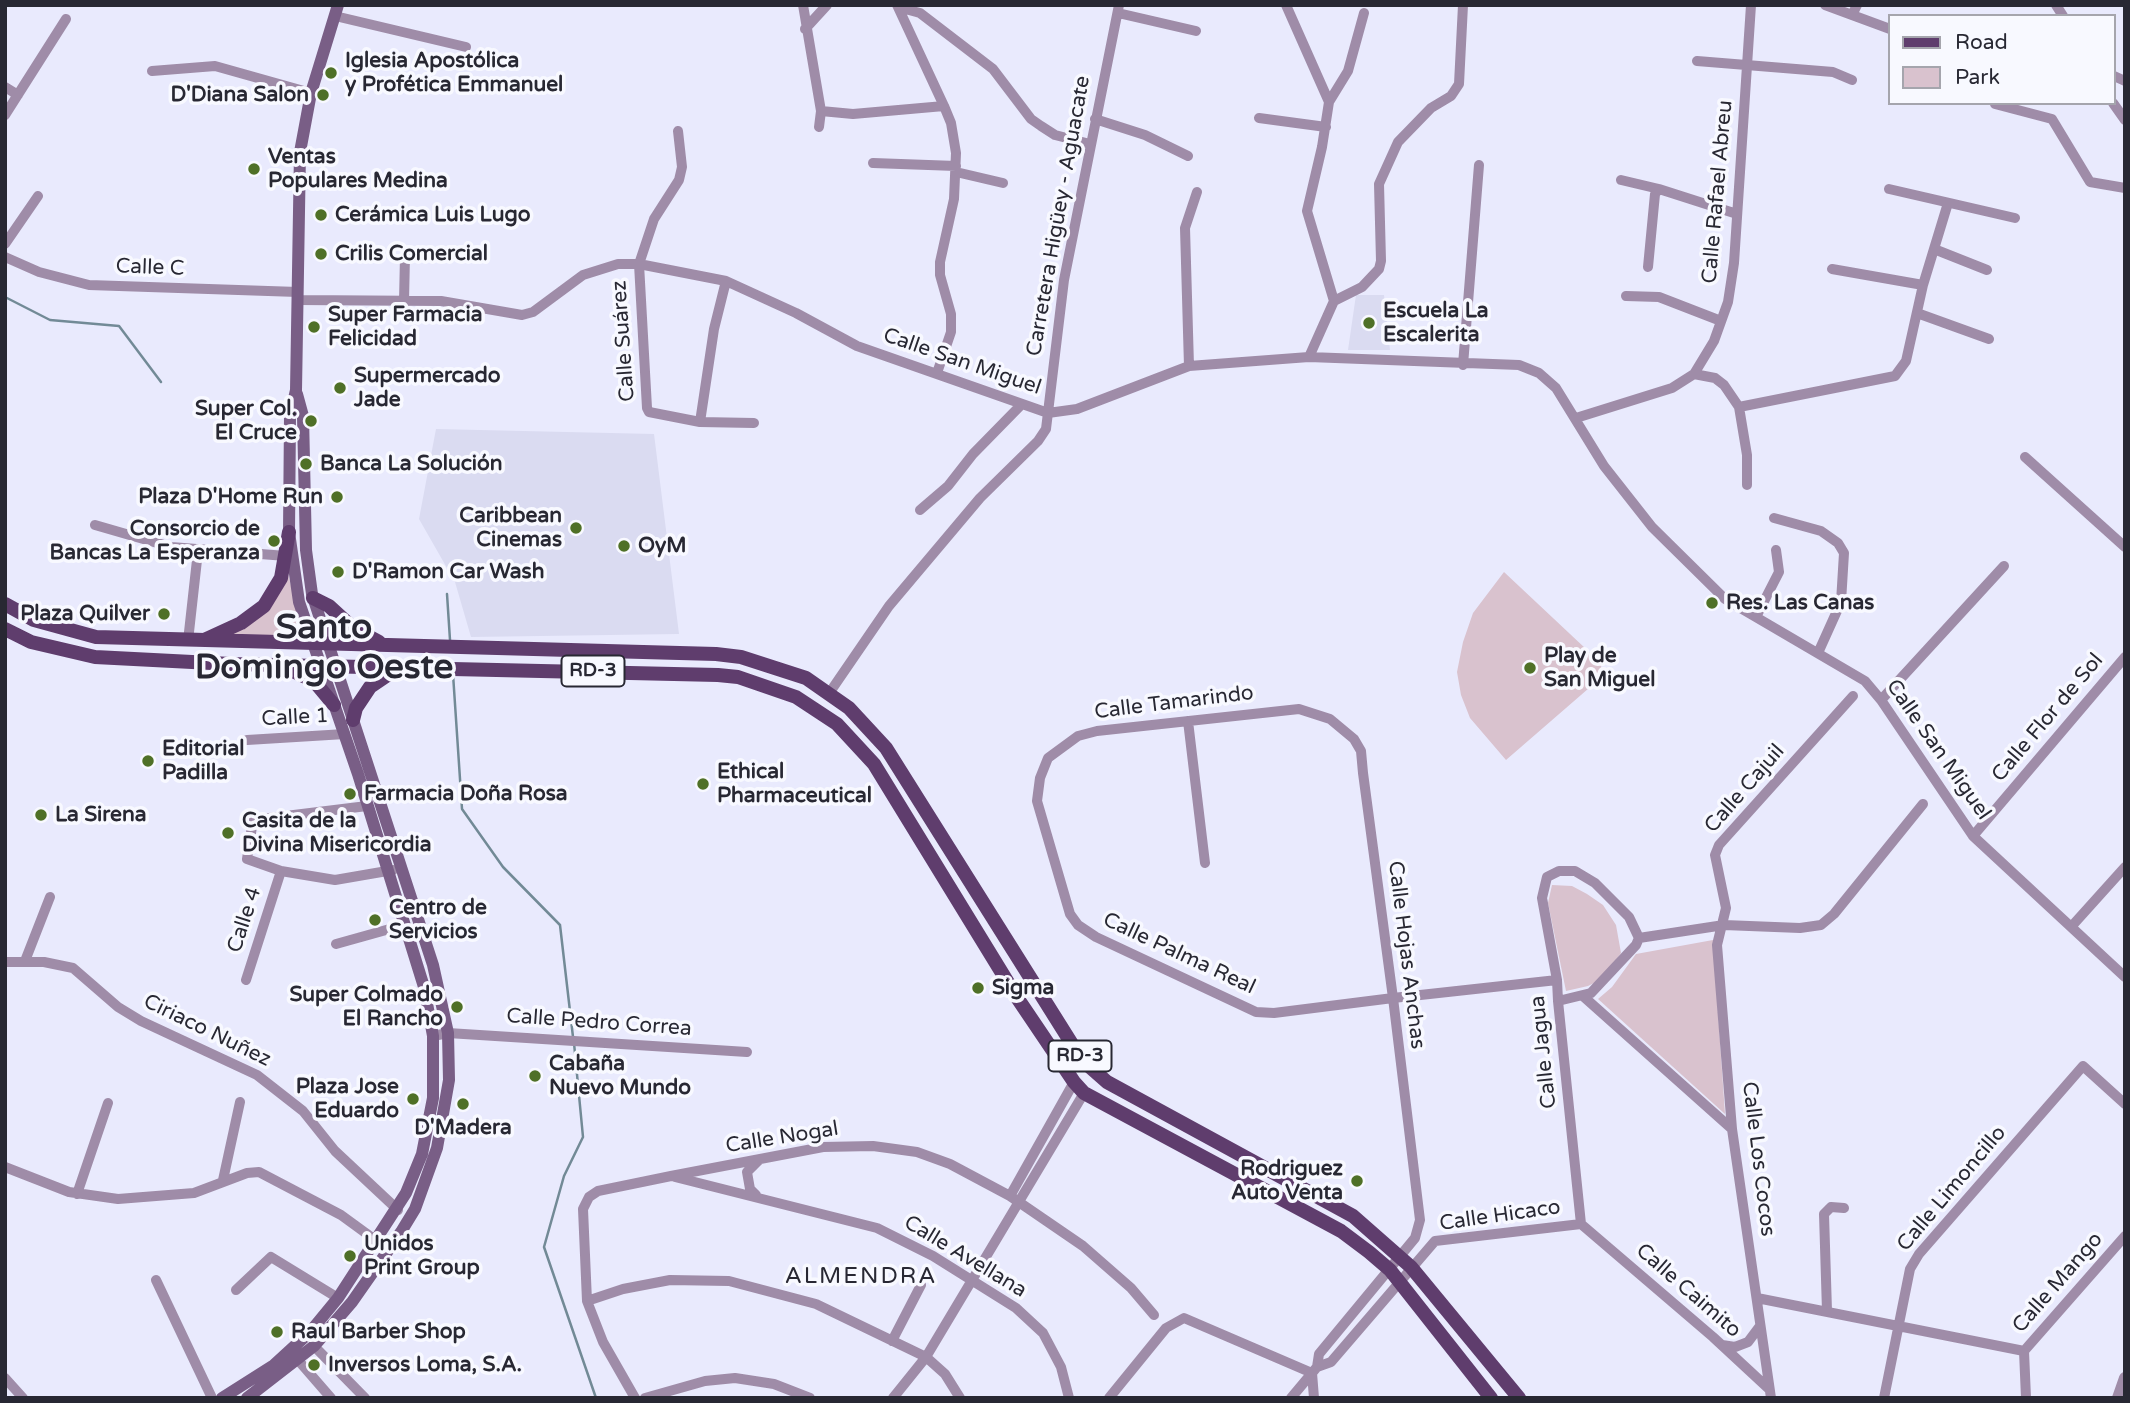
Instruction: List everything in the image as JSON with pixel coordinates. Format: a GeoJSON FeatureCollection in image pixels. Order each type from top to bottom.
{"type":"FeatureCollection","features":[{"type":"Feature","properties":{"kind":"main road"},"geometry":{"type":"LineString","coordinates":[[195,641],[241,623],[264,606],[281,578],[286,556],[289,532],[290,416],[296,390],[299,170],[311,93],[337,10]]}},
{"type":"Feature","properties":{"kind":"main road"},"geometry":{"type":"LineString","coordinates":[[222,1398],[274,1365],[310,1332],[338,1298],[398,1210],[422,1154],[433,1098],[433,1036],[424,987],[404,925],[393,870],[353,720],[313,598],[306,550],[303,415],[296,390]]}},
{"type":"Feature","properties":{"kind":"main road"},"geometry":{"type":"LineString","coordinates":[[247,1398],[314,1346],[352,1302],[389,1250],[415,1209],[437,1148],[449,1080],[448,1033],[433,965],[367,806],[320,666],[299,602],[289,532]]}},
{"type":"Feature","properties":{"kind":"main road"},"geometry":{"type":"LineString","coordinates":[[313,598],[360,632],[384,644]]}},
{"type":"Feature","properties":{"kind":"main road","name":"RD-3"},"geometry":{"type":"LineString","coordinates":[[5,604],[34,620],[96,636],[195,641],[447,645],[741,657],[806,678],[830,692],[886,748],[1082,1060],[1107,1082],[1353,1216],[1406,1262],[1519,1398]]}},
{"type":"Feature","properties":{"kind":"main road","name":"RD-3"},"geometry":{"type":"LineString","coordinates":[[5,629],[31,642],[95,657],[320,666],[718,675],[758,683],[818,709],[855,741],[874,764],[1018,999],[1079,1088],[1340,1231],[1394,1276],[1491,1398]]}},
{"type":"Feature","properties":{"kind":"main road"},"geometry":{"type":"LineString","coordinates":[[271,664],[301,673],[314,681],[334,705]]}},
{"type":"Feature","properties":{"kind":"main road"},"geometry":{"type":"LineString","coordinates":[[353,720],[356,708],[370,687],[401,666]]}},
{"type":"Feature","properties":{"kind":"street"},"geometry":{"type":"LineString","coordinates":[[803,5],[821,111],[819,127]]}},
{"type":"Feature","properties":{"kind":"street"},"geometry":{"type":"LineString","coordinates":[[805,29],[827,5]]}},
{"type":"Feature","properties":{"kind":"street"},"geometry":{"type":"LineString","coordinates":[[1286,5],[1329,102]]}},
{"type":"Feature","properties":{"kind":"street"},"geometry":{"type":"LineString","coordinates":[[1334,301],[1362,287],[1379,268],[1379,184],[1398,142],[1431,108],[1451,96],[1459,84],[1463,5]]}},
{"type":"Feature","properties":{"kind":"street","name":"Calle Rafael Abreu"},"geometry":{"type":"LineString","coordinates":[[1694,374],[1714,341],[1732,276],[1749,66],[1751,5]]}},
{"type":"Feature","properties":{"kind":"street"},"geometry":{"type":"LineString","coordinates":[[1825,5],[1854,10],[1888,28]]}},
{"type":"Feature","properties":{"kind":"street"},"geometry":{"type":"LineString","coordinates":[[898,6],[951,123],[956,169],[954,199],[940,262],[940,275],[949,297],[951,332],[937,373]]}},
{"type":"Feature","properties":{"kind":"street"},"geometry":{"type":"LineString","coordinates":[[898,6],[920,13],[993,69],[1026,113],[1041,126],[1055,135],[1090,144]]}},
{"type":"Feature","properties":{"kind":"street"},"geometry":{"type":"LineString","coordinates":[[1118,9],[1196,31]]}},
{"type":"Feature","properties":{"kind":"street","name":"Carretera Higüey - Aguacate"},"geometry":{"type":"LineString","coordinates":[[830,692],[889,606],[980,498],[1038,441],[1046,429],[1064,280],[1118,9]]}},
{"type":"Feature","properties":{"kind":"street"},"geometry":{"type":"LineString","coordinates":[[337,10],[466,47]]}},
{"type":"Feature","properties":{"kind":"street"},"geometry":{"type":"LineString","coordinates":[[1310,357],[1334,301],[1307,211],[1329,102],[1348,71],[1364,13]]}},
{"type":"Feature","properties":{"kind":"street"},"geometry":{"type":"LineString","coordinates":[[5,115],[66,19]]}},
{"type":"Feature","properties":{"kind":"street"},"geometry":{"type":"LineString","coordinates":[[1697,61],[1832,72],[1852,80]]}},
{"type":"Feature","properties":{"kind":"street"},"geometry":{"type":"LineString","coordinates":[[152,71],[215,66],[311,93]]}},
{"type":"Feature","properties":{"kind":"street"},"geometry":{"type":"LineString","coordinates":[[5,87],[18,95]]}},
{"type":"Feature","properties":{"kind":"street"},"geometry":{"type":"LineString","coordinates":[[1999,105],[2052,119],[2090,182],[2125,187]]}},
{"type":"Feature","properties":{"kind":"street"},"geometry":{"type":"LineString","coordinates":[[2114,105],[2125,120]]}},
{"type":"Feature","properties":{"kind":"street"},"geometry":{"type":"LineString","coordinates":[[821,111],[853,114],[944,106]]}},
{"type":"Feature","properties":{"kind":"street"},"geometry":{"type":"LineString","coordinates":[[1259,118],[1326,127]]}},
{"type":"Feature","properties":{"kind":"street"},"geometry":{"type":"LineString","coordinates":[[1095,119],[1145,135],[1188,156]]}},
{"type":"Feature","properties":{"kind":"street","name":"Calle Suárez"},"geometry":{"type":"LineString","coordinates":[[678,131],[682,167],[680,180],[654,219],[639,264],[647,408],[649,412],[700,422],[754,423]]}},
{"type":"Feature","properties":{"kind":"street"},"geometry":{"type":"LineString","coordinates":[[873,163],[956,169],[1003,183]]}},
{"type":"Feature","properties":{"kind":"street"},"geometry":{"type":"LineString","coordinates":[[1463,365],[1479,165]]}},
{"type":"Feature","properties":{"kind":"street"},"geometry":{"type":"LineString","coordinates":[[1621,180],[1737,214]]}},
{"type":"Feature","properties":{"kind":"street"},"geometry":{"type":"LineString","coordinates":[[1648,267],[1655,195],[1659,189]]}},
{"type":"Feature","properties":{"kind":"street"},"geometry":{"type":"LineString","coordinates":[[1889,189],[2015,218]]}},
{"type":"Feature","properties":{"kind":"street"},"geometry":{"type":"LineString","coordinates":[[1189,366],[1185,228],[1197,192]]}},
{"type":"Feature","properties":{"kind":"street"},"geometry":{"type":"LineString","coordinates":[[5,244],[38,196]]}},
{"type":"Feature","properties":{"kind":"street"},"geometry":{"type":"LineString","coordinates":[[1739,407],[1895,376],[1906,361],[1923,285],[1948,203]]}},
{"type":"Feature","properties":{"kind":"street"},"geometry":{"type":"LineString","coordinates":[[1934,249],[1987,270]]}},
{"type":"Feature","properties":{"kind":"street"},"geometry":{"type":"LineString","coordinates":[[404,301],[405,256]]}},
{"type":"Feature","properties":{"kind":"street","name":"Calle C"},"geometry":{"type":"LineString","coordinates":[[5,257],[39,272],[89,285],[298,296]]}},
{"type":"Feature","properties":{"kind":"street","name":"Calle San Miguel"},"geometry":{"type":"LineString","coordinates":[[298,296],[441,301],[522,315],[533,313],[583,275],[618,264],[639,264],[726,281],[796,313],[857,346],[1048,413],[1077,409],[1189,366],[1310,357],[1463,365],[1519,365],[1539,373],[1556,388],[1604,466],[1652,527],[1726,599],[1865,681],[1881,700],[1973,836],[2125,977]]}},
{"type":"Feature","properties":{"kind":"street"},"geometry":{"type":"LineString","coordinates":[[1832,269],[1923,285]]}},
{"type":"Feature","properties":{"kind":"street"},"geometry":{"type":"LineString","coordinates":[[700,422],[714,329],[726,281]]}},
{"type":"Feature","properties":{"kind":"street"},"geometry":{"type":"LineString","coordinates":[[1626,296],[1659,297],[1721,321]]}},
{"type":"Feature","properties":{"kind":"street"},"geometry":{"type":"LineString","coordinates":[[1917,313],[1989,339]]}},
{"type":"Feature","properties":{"kind":"street"},"geometry":{"type":"LineString","coordinates":[[1576,418],[1672,388],[1694,374],[1715,379],[1724,385],[1739,407],[1747,455],[1747,485]]}},
{"type":"Feature","properties":{"kind":"street"},"geometry":{"type":"LineString","coordinates":[[920,510],[945,489],[973,454],[1021,405]]}},
{"type":"Feature","properties":{"kind":"street"},"geometry":{"type":"LineString","coordinates":[[2025,457],[2125,547]]}},
{"type":"Feature","properties":{"kind":"street"},"geometry":{"type":"LineString","coordinates":[[1774,518],[1821,531],[1838,542],[1844,553],[1841,602],[1818,653]]}},
{"type":"Feature","properties":{"kind":"street"},"geometry":{"type":"LineString","coordinates":[[95,525],[145,542],[198,551],[286,556]]}},
{"type":"Feature","properties":{"kind":"street"},"geometry":{"type":"LineString","coordinates":[[1756,617],[1779,572],[1776,550]]}},
{"type":"Feature","properties":{"kind":"street"},"geometry":{"type":"LineString","coordinates":[[195,641],[198,551]]}},
{"type":"Feature","properties":{"kind":"street"},"geometry":{"type":"LineString","coordinates":[[1881,700],[2004,566]]}},
{"type":"Feature","properties":{"kind":"street","name":"Calle Flor de Sol"},"geometry":{"type":"LineString","coordinates":[[1973,836],[2125,657]]}},
{"type":"Feature","properties":{"kind":"street","name":"Calle Cajuil"},"geometry":{"type":"LineString","coordinates":[[1724,925],[1726,908],[1715,868],[1715,855],[1719,845],[1853,696]]}},
{"type":"Feature","properties":{"kind":"street","name":"Calle Tamarindo"},"geometry":{"type":"LineString","coordinates":[[1078,925],[1070,914],[1037,801],[1040,778],[1048,758],[1078,736],[1097,731],[1188,722],[1268,710],[1299,709],[1320,714]]}},
{"type":"Feature","properties":{"kind":"street","name":"Calle Hojas Anchas"},"geometry":{"type":"LineString","coordinates":[[1320,714],[1342,728],[1354,739],[1361,751],[1420,1220],[1415,1238]]}},
{"type":"Feature","properties":{"kind":"street"},"geometry":{"type":"LineString","coordinates":[[1188,722],[1205,863]]}},
{"type":"Feature","properties":{"kind":"street","name":"Calle 1"},"geometry":{"type":"LineString","coordinates":[[247,740],[345,734]]}},
{"type":"Feature","properties":{"kind":"street"},"geometry":{"type":"LineString","coordinates":[[1558,1001],[1584,997],[1604,982],[1636,946],[1639,937],[1724,925],[1800,928],[1821,925],[1834,914],[1923,804]]}},
{"type":"Feature","properties":{"kind":"street"},"geometry":{"type":"LineString","coordinates":[[367,806],[253,820],[247,859],[281,871],[335,880],[393,870]]}},
{"type":"Feature","properties":{"kind":"street"},"geometry":{"type":"LineString","coordinates":[[2071,927],[2125,867]]}},
{"type":"Feature","properties":{"kind":"street","name":"Calle Jagua"},"geometry":{"type":"LineString","coordinates":[[1581,1224],[1557,980],[1542,898],[1547,877],[1567,870],[1584,875],[1629,916],[1639,937]]}},
{"type":"Feature","properties":{"kind":"street","name":"Calle 4"},"geometry":{"type":"LineString","coordinates":[[246,980],[281,871]]}},
{"type":"Feature","properties":{"kind":"street"},"geometry":{"type":"LineString","coordinates":[[25,961],[50,897]]}},
{"type":"Feature","properties":{"kind":"street"},"geometry":{"type":"LineString","coordinates":[[336,944],[404,925]]}},
{"type":"Feature","properties":{"kind":"street","name":"Calle Palma Real"},"geometry":{"type":"LineString","coordinates":[[1078,925],[1096,937],[1255,1012],[1274,1013],[1557,980]]}},
{"type":"Feature","properties":{"kind":"street","name":"Calle Los Cocos"},"geometry":{"type":"LineString","coordinates":[[1724,925],[1717,946],[1732,1129],[1770,1393]]}},
{"type":"Feature","properties":{"kind":"street","name":"Ciriaco Nuñez"},"geometry":{"type":"LineString","coordinates":[[5,962],[25,961],[73,968],[118,1007],[141,1021],[269,1083],[303,1111],[335,1151],[375,1185],[398,1210]]}},
{"type":"Feature","properties":{"kind":"street"},"geometry":{"type":"LineString","coordinates":[[1584,997],[1732,1129]]}},
{"type":"Feature","properties":{"kind":"street","name":"Calle Pedro Correa"},"geometry":{"type":"LineString","coordinates":[[433,1036],[448,1033],[747,1052]]}},
{"type":"Feature","properties":{"kind":"street","name":"Calle Limoncillo"},"geometry":{"type":"LineString","coordinates":[[1884,1398],[1910,1269],[1919,1254],[2083,1066],[2125,1104]]}},
{"type":"Feature","properties":{"kind":"street"},"geometry":{"type":"LineString","coordinates":[[893,1398],[926,1357],[1079,1088]]}},
{"type":"Feature","properties":{"kind":"street"},"geometry":{"type":"LineString","coordinates":[[223,1180],[240,1102]]}},
{"type":"Feature","properties":{"kind":"street"},"geometry":{"type":"LineString","coordinates":[[77,1194],[108,1103]]}},
{"type":"Feature","properties":{"kind":"street","name":"Calle Nogal"},"geometry":{"type":"LineString","coordinates":[[587,1301],[583,1209],[589,1198],[598,1191],[823,1147],[873,1146],[917,1152],[950,1164],[1014,1199],[1111,1269],[1154,1315]]}},
{"type":"Feature","properties":{"kind":"street"},"geometry":{"type":"LineString","coordinates":[[756,1195],[750,1189],[747,1172],[760,1159]]}},
{"type":"Feature","properties":{"kind":"street"},"geometry":{"type":"LineString","coordinates":[[5,1167],[77,1194],[118,1199],[194,1193],[247,1173],[269,1175],[341,1215],[389,1250]]}},
{"type":"Feature","properties":{"kind":"street","name":"Calle Avellana"},"geometry":{"type":"LineString","coordinates":[[671,1176],[756,1195],[877,1228],[933,1256],[1016,1308],[1043,1334],[1061,1367],[1069,1398]]}},
{"type":"Feature","properties":{"kind":"street"},"geometry":{"type":"LineString","coordinates":[[1827,1311],[1824,1214],[1831,1208],[1844,1208]]}},
{"type":"Feature","properties":{"kind":"street","name":"Calle Hicaco"},"geometry":{"type":"LineString","coordinates":[[1394,1276],[1406,1262],[1435,1241],[1581,1224]]}},
{"type":"Feature","properties":{"kind":"street","name":"Calle Caimito"},"geometry":{"type":"LineString","coordinates":[[1581,1224],[1721,1345],[1770,1393]]}},
{"type":"Feature","properties":{"kind":"street","name":"Calle Mango"},"geometry":{"type":"LineString","coordinates":[[2026,1398],[2024,1351],[2125,1236]]}},
{"type":"Feature","properties":{"kind":"street"},"geometry":{"type":"LineString","coordinates":[[1314,1398],[1315,1370],[1319,1354],[1406,1262],[1415,1238],[1427,1248]]}},
{"type":"Feature","properties":{"kind":"street"},"geometry":{"type":"LineString","coordinates":[[236,1290],[271,1257],[338,1298]]}},
{"type":"Feature","properties":{"kind":"street"},"geometry":{"type":"LineString","coordinates":[[156,1280],[212,1398]]}},
{"type":"Feature","properties":{"kind":"street"},"geometry":{"type":"LineString","coordinates":[[635,1398],[603,1342],[587,1301],[623,1289],[670,1280],[729,1281],[816,1304],[926,1357],[944,1374],[960,1398]]}},
{"type":"Feature","properties":{"kind":"street"},"geometry":{"type":"LineString","coordinates":[[892,1340],[922,1285]]}},
{"type":"Feature","properties":{"kind":"street"},"geometry":{"type":"LineString","coordinates":[[1757,1298],[1899,1324],[2024,1351]]}},
{"type":"Feature","properties":{"kind":"street"},"geometry":{"type":"LineString","coordinates":[[1109,1398],[1166,1328],[1177,1320],[1190,1318],[1315,1370]]}},
{"type":"Feature","properties":{"kind":"street"},"geometry":{"type":"LineString","coordinates":[[1721,1345],[1735,1347],[1748,1342],[1760,1326]]}},
{"type":"Feature","properties":{"kind":"street"},"geometry":{"type":"LineString","coordinates":[[314,1346],[365,1398]]}},
{"type":"Feature","properties":{"kind":"street"},"geometry":{"type":"LineString","coordinates":[[298,1360],[331,1398]]}},
{"type":"Feature","properties":{"kind":"street"},"geometry":{"type":"LineString","coordinates":[[1291,1398],[1315,1370]]}},
{"type":"Feature","properties":{"kind":"street"},"geometry":{"type":"LineString","coordinates":[[5,1378],[23,1398]]}},
{"type":"Feature","properties":{"kind":"street"},"geometry":{"type":"LineString","coordinates":[[645,1398],[705,1381],[735,1378],[774,1384],[810,1398]]}},
{"type":"Feature","properties":{"kind":"street"},"geometry":{"type":"LineString","coordinates":[[2118,1398],[2125,1378]]}},
{"type":"Feature","properties":{"kind":"shaded area","name":"Escuela La Escalerita"},"geometry":{"type":"Polygon","coordinates":[[[1356,295],[1384,295],[1390,350],[1348,350],[1356,295]]]}},
{"type":"Feature","properties":{"kind":"shaded area"},"geometry":{"type":"Polygon","coordinates":[[[436,429],[654,434],[679,634],[471,637],[455,582],[419,519],[436,429]]]}},
{"type":"Feature","properties":{"kind":"green space"},"geometry":{"type":"Polygon","coordinates":[[[287,570],[304,637],[221,636],[244,626],[287,570]]]}},
{"type":"Feature","properties":{"kind":"green space","name":"Play de San Miguel"},"geometry":{"type":"Polygon","coordinates":[[[1504,572],[1602,664],[1596,682],[1506,760],[1470,718],[1461,695],[1457,672],[1473,613],[1504,572]]]}},
{"type":"Feature","properties":{"kind":"green space"},"geometry":{"type":"Polygon","coordinates":[[[1552,885],[1572,886],[1587,894],[1603,905],[1616,925],[1621,953],[1602,979],[1588,986],[1566,991],[1548,903],[1552,885]]]}},
{"type":"Feature","properties":{"kind":"green space"},"geometry":{"type":"Polygon","coordinates":[[[1713,940],[1725,1114],[1598,999],[1612,987],[1636,954],[1713,940]]]}},
{"type":"Feature","properties":{"kind":"waterway"},"geometry":{"type":"LineString","coordinates":[[5,297],[50,320],[119,326],[161,382]]}},
{"type":"Feature","properties":{"kind":"waterway"},"geometry":{"type":"LineString","coordinates":[[447,594],[450,640]]}},
{"type":"Feature","properties":{"kind":"waterway"},"geometry":{"type":"LineString","coordinates":[[453,674],[462,809],[503,867],[560,925],[573,1037]]}},
{"type":"Feature","properties":{"kind":"waterway"},"geometry":{"type":"LineString","coordinates":[[574,1043],[583,1137],[564,1176],[544,1247],[596,1398]]}},
{"type":"Feature","properties":{"kind":"place","name":"Iglesia Apostólica y Profética Emmanuel"},"geometry":{"type":"Point","coordinates":[331,73]}},
{"type":"Feature","properties":{"kind":"place","name":"D'Diana Salon"},"geometry":{"type":"Point","coordinates":[323,95]}},
{"type":"Feature","properties":{"kind":"place","name":"Ventas Populares Medina"},"geometry":{"type":"Point","coordinates":[254,169]}},
{"type":"Feature","properties":{"kind":"place","name":"Cerámica Luis Lugo"},"geometry":{"type":"Point","coordinates":[321,215]}},
{"type":"Feature","properties":{"kind":"place","name":"Crilis Comercial"},"geometry":{"type":"Point","coordinates":[321,254]}},
{"type":"Feature","properties":{"kind":"place","name":"Escuela La Escalerita"},"geometry":{"type":"Point","coordinates":[1369,323]}},
{"type":"Feature","properties":{"kind":"place","name":"Super Farmacia Felicidad"},"geometry":{"type":"Point","coordinates":[314,327]}},
{"type":"Feature","properties":{"kind":"place","name":"Supermercado Jade"},"geometry":{"type":"Point","coordinates":[340,388]}},
{"type":"Feature","properties":{"kind":"place","name":"Super Col. El Cruce"},"geometry":{"type":"Point","coordinates":[311,421]}},
{"type":"Feature","properties":{"kind":"place","name":"Banca La Solución"},"geometry":{"type":"Point","coordinates":[306,464]}},
{"type":"Feature","properties":{"kind":"place","name":"Plaza D'Home Run"},"geometry":{"type":"Point","coordinates":[337,497]}},
{"type":"Feature","properties":{"kind":"place","name":"Caribbean Cinemas"},"geometry":{"type":"Point","coordinates":[576,528]}},
{"type":"Feature","properties":{"kind":"place","name":"Consorcio de Bancas La Esperanza"},"geometry":{"type":"Point","coordinates":[274,541]}},
{"type":"Feature","properties":{"kind":"place","name":"OyM"},"geometry":{"type":"Point","coordinates":[624,546]}},
{"type":"Feature","properties":{"kind":"place","name":"D'Ramon Car Wash"},"geometry":{"type":"Point","coordinates":[338,572]}},
{"type":"Feature","properties":{"kind":"place","name":"Res. Las Canas"},"geometry":{"type":"Point","coordinates":[1712,603]}},
{"type":"Feature","properties":{"kind":"place","name":"Plaza Quilver"},"geometry":{"type":"Point","coordinates":[164,614]}},
{"type":"Feature","properties":{"kind":"place","name":"Play de San Miguel"},"geometry":{"type":"Point","coordinates":[1530,668]}},
{"type":"Feature","properties":{"kind":"place","name":"Editorial Padilla"},"geometry":{"type":"Point","coordinates":[148,761]}},
{"type":"Feature","properties":{"kind":"place","name":"Ethical Pharmaceutical"},"geometry":{"type":"Point","coordinates":[703,784]}},
{"type":"Feature","properties":{"kind":"place","name":"Farmacia Doña Rosa"},"geometry":{"type":"Point","coordinates":[350,794]}},
{"type":"Feature","properties":{"kind":"place","name":"La Sirena"},"geometry":{"type":"Point","coordinates":[41,815]}},
{"type":"Feature","properties":{"kind":"place","name":"Casita de la Divina Misericordia"},"geometry":{"type":"Point","coordinates":[228,833]}},
{"type":"Feature","properties":{"kind":"place","name":"Centro de Servicios"},"geometry":{"type":"Point","coordinates":[375,920]}},
{"type":"Feature","properties":{"kind":"place","name":"Sigma"},"geometry":{"type":"Point","coordinates":[978,988]}},
{"type":"Feature","properties":{"kind":"place","name":"Super Colmado El Rancho"},"geometry":{"type":"Point","coordinates":[457,1007]}},
{"type":"Feature","properties":{"kind":"place","name":"Cabaña Nuevo Mundo"},"geometry":{"type":"Point","coordinates":[535,1076]}},
{"type":"Feature","properties":{"kind":"place","name":"Plaza Jose Eduardo"},"geometry":{"type":"Point","coordinates":[413,1099]}},
{"type":"Feature","properties":{"kind":"place","name":"D'Madera"},"geometry":{"type":"Point","coordinates":[463,1104]}},
{"type":"Feature","properties":{"kind":"place","name":"Rodriguez Auto Venta"},"geometry":{"type":"Point","coordinates":[1357,1181]}},
{"type":"Feature","properties":{"kind":"place","name":"Unidos Print Group"},"geometry":{"type":"Point","coordinates":[350,1256]}},
{"type":"Feature","properties":{"kind":"place","name":"Raul Barber Shop"},"geometry":{"type":"Point","coordinates":[277,1332]}},
{"type":"Feature","properties":{"kind":"place","name":"Inversos Loma, S.A."},"geometry":{"type":"Point","coordinates":[314,1365]}},
{"type":"Feature","properties":{"kind":"district","name":"Santo Domingo Oeste"},"geometry":{"type":"Point","coordinates":[324,649]}},
{"type":"Feature","properties":{"kind":"district","name":"ALMENDRA"},"geometry":{"type":"Point","coordinates":[861,1277]}}]}
